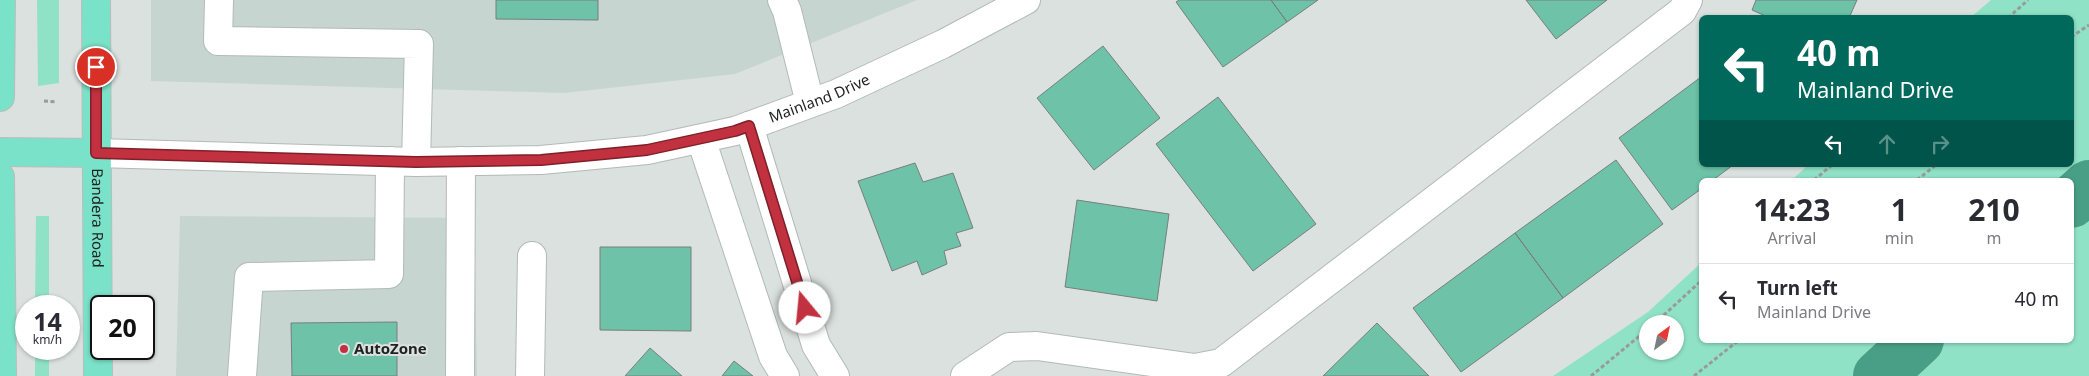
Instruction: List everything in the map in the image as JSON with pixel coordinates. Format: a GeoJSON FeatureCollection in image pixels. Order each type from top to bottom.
{"type":"FeatureCollection","features":[{"type":"Feature","properties":{"kind":"main road"},"geometry":{"type":"LineString","coordinates":[[0,97],[1,0]]}},
{"type":"Feature","properties":{"kind":"main road","name":"Bandera Road"},"geometry":{"type":"LineString","coordinates":[[96,0],[98,376]]}},
{"type":"Feature","properties":{"kind":"main road","name":"Mainland Drive"},"geometry":{"type":"LineString","coordinates":[[0,152],[96,153]]}},
{"type":"Feature","properties":{"kind":"main road"},"geometry":{"type":"LineString","coordinates":[[0,177],[2,376]]}},
{"type":"Feature","properties":{"kind":"street"},"geometry":{"type":"LineString","coordinates":[[219,0],[218,41],[419,44],[389,274],[248,276],[242,376]]}},
{"type":"Feature","properties":{"kind":"street"},"geometry":{"type":"LineString","coordinates":[[782,0],[787,11],[810,103]]}},
{"type":"Feature","properties":{"kind":"street","name":"Mainland Drive"},"geometry":{"type":"LineString","coordinates":[[96,153],[462,161],[551,159],[647,150],[735,131],[836,94],[944,44],[1026,0]]}},
{"type":"Feature","properties":{"kind":"street"},"geometry":{"type":"LineString","coordinates":[[965,376],[1008,348],[1037,346],[1195,368],[1221,363],[1682,10],[1688,0]]}},
{"type":"Feature","properties":{"kind":"street"},"geometry":{"type":"LineString","coordinates":[[749,126],[816,345],[835,376]]}},
{"type":"Feature","properties":{"kind":"street"},"geometry":{"type":"LineString","coordinates":[[700,139],[773,356],[785,376]]}},
{"type":"Feature","properties":{"kind":"street"},"geometry":{"type":"LineString","coordinates":[[460,376],[462,161]]}},
{"type":"Feature","properties":{"kind":"street"},"geometry":{"type":"LineString","coordinates":[[530,376],[532,256]]}},
{"type":"Feature","properties":{"kind":"path"},"geometry":{"type":"LineString","coordinates":[[2011,15],[2028,0]]}},
{"type":"Feature","properties":{"kind":"path"},"geometry":{"type":"LineString","coordinates":[[2074,35],[2089,25]]}},
{"type":"Feature","properties":{"kind":"path"},"geometry":{"type":"LineString","coordinates":[[44,102],[57,102]]}},
{"type":"Feature","properties":{"kind":"path"},"geometry":{"type":"LineString","coordinates":[[1816,178],[1830,167]]}},
{"type":"Feature","properties":{"kind":"path"},"geometry":{"type":"LineString","coordinates":[[1920,178],[1933,167]]}},
{"type":"Feature","properties":{"kind":"path"},"geometry":{"type":"LineString","coordinates":[[1664,315],[1699,283]]}},
{"type":"Feature","properties":{"kind":"path"},"geometry":{"type":"LineString","coordinates":[[1591,376],[1639,337]]}},
{"type":"Feature","properties":{"kind":"path"},"geometry":{"type":"LineString","coordinates":[[1694,376],[1735,343]]}},
{"type":"Feature","properties":{"kind":"shaded area"},"geometry":{"type":"Polygon","coordinates":[[[151,0],[917,0],[735,74],[564,93],[151,81],[151,0]]]}},
{"type":"Feature","properties":{"kind":"shaded area"},"geometry":{"type":"Polygon","coordinates":[[[180,216],[474,218],[477,376],[176,376],[180,216]]]}},
{"type":"Feature","properties":{"kind":"green space"},"geometry":{"type":"Polygon","coordinates":[[[37,0],[59,0],[59,83],[38,86],[37,0]]]}},
{"type":"Feature","properties":{"kind":"green space"},"geometry":{"type":"Polygon","coordinates":[[[1991,0],[2089,0],[2089,376],[1553,376],[1639,318],[1639,360],[1684,360],[1684,315],[1644,315],[1699,265],[1699,343],[2074,343],[2074,178],[1794,178],[1806,167],[2074,167],[2074,15],[1973,15],[1991,0]]]}},
{"type":"Feature","properties":{"kind":"green space"},"geometry":{"type":"Polygon","coordinates":[[[36,216],[49,216],[49,295],[35,295],[36,216]]]}},
{"type":"Feature","properties":{"kind":"green space"},"geometry":{"type":"Polygon","coordinates":[[[35,360],[49,360],[49,376],[35,376],[35,360]]]}},
{"type":"Feature","properties":{"kind":"building"},"geometry":{"type":"Polygon","coordinates":[[[496,0],[598,0],[598,20],[496,19],[496,0]]]}},
{"type":"Feature","properties":{"kind":"building"},"geometry":{"type":"Polygon","coordinates":[[[1179,0],[1271,0],[1287,22],[1223,67],[1176,2],[1179,0]]]}},
{"type":"Feature","properties":{"kind":"building"},"geometry":{"type":"Polygon","coordinates":[[[1271,0],[1318,0],[1287,22],[1271,0]]]}},
{"type":"Feature","properties":{"kind":"building"},"geometry":{"type":"Polygon","coordinates":[[[1526,0],[1607,0],[1556,39],[1526,0]]]}},
{"type":"Feature","properties":{"kind":"building"},"geometry":{"type":"Polygon","coordinates":[[[1756,0],[1857,0],[1850,15],[1763,15],[1752,10],[1756,0]]]}},
{"type":"Feature","properties":{"kind":"building"},"geometry":{"type":"Polygon","coordinates":[[[1103,46],[1160,118],[1094,170],[1037,98],[1103,46]]]}},
{"type":"Feature","properties":{"kind":"building"},"geometry":{"type":"Polygon","coordinates":[[[1699,78],[1699,167],[1730,167],[1716,178],[1699,178],[1699,190],[1672,210],[1619,138],[1699,78]]]}},
{"type":"Feature","properties":{"kind":"building"},"geometry":{"type":"Polygon","coordinates":[[[1218,97],[1316,224],[1253,271],[1156,144],[1218,97]]]}},
{"type":"Feature","properties":{"kind":"building"},"geometry":{"type":"Polygon","coordinates":[[[1616,160],[1663,224],[1563,298],[1515,233],[1616,160]]]}},
{"type":"Feature","properties":{"kind":"building"},"geometry":{"type":"Polygon","coordinates":[[[915,163],[923,182],[953,173],[973,228],[956,233],[961,246],[944,251],[947,264],[922,275],[917,261],[892,271],[858,181],[915,163]]]}},
{"type":"Feature","properties":{"kind":"building"},"geometry":{"type":"Polygon","coordinates":[[[1077,200],[1169,214],[1157,301],[1065,287],[1077,200]]]}},
{"type":"Feature","properties":{"kind":"building"},"geometry":{"type":"Polygon","coordinates":[[[1515,233],[1563,298],[1461,372],[1413,308],[1515,233]]]}},
{"type":"Feature","properties":{"kind":"building"},"geometry":{"type":"Polygon","coordinates":[[[600,247],[691,247],[691,331],[600,330],[600,247]]]}},
{"type":"Feature","properties":{"kind":"building","name":"AutoZone"},"geometry":{"type":"Polygon","coordinates":[[[397,322],[397,376],[292,376],[291,323],[397,322]]]}},
{"type":"Feature","properties":{"kind":"building"},"geometry":{"type":"Polygon","coordinates":[[[1377,323],[1429,376],[1323,376],[1377,323]]]}},
{"type":"Feature","properties":{"kind":"building"},"geometry":{"type":"Polygon","coordinates":[[[650,348],[682,376],[625,376],[650,348]]]}},
{"type":"Feature","properties":{"kind":"building"},"geometry":{"type":"Polygon","coordinates":[[[734,361],[753,376],[722,376],[734,361]]]}},
{"type":"Feature","properties":{"kind":"waterway"},"geometry":{"type":"LineString","coordinates":[[2074,199],[2089,186]]}},
{"type":"Feature","properties":{"kind":"waterway"},"geometry":{"type":"LineString","coordinates":[[1879,376],[1915,343]]}},
{"type":"Feature","properties":{"kind":"place","name":"AutoZone"},"geometry":{"type":"Point","coordinates":[344,349]}},
{"type":"Feature","properties":{"kind":"route"},"geometry":{"type":"LineString","coordinates":[[96,67],[96,153],[416,162],[541,160],[647,150],[735,131],[749,126],[805,308]]}}]}
